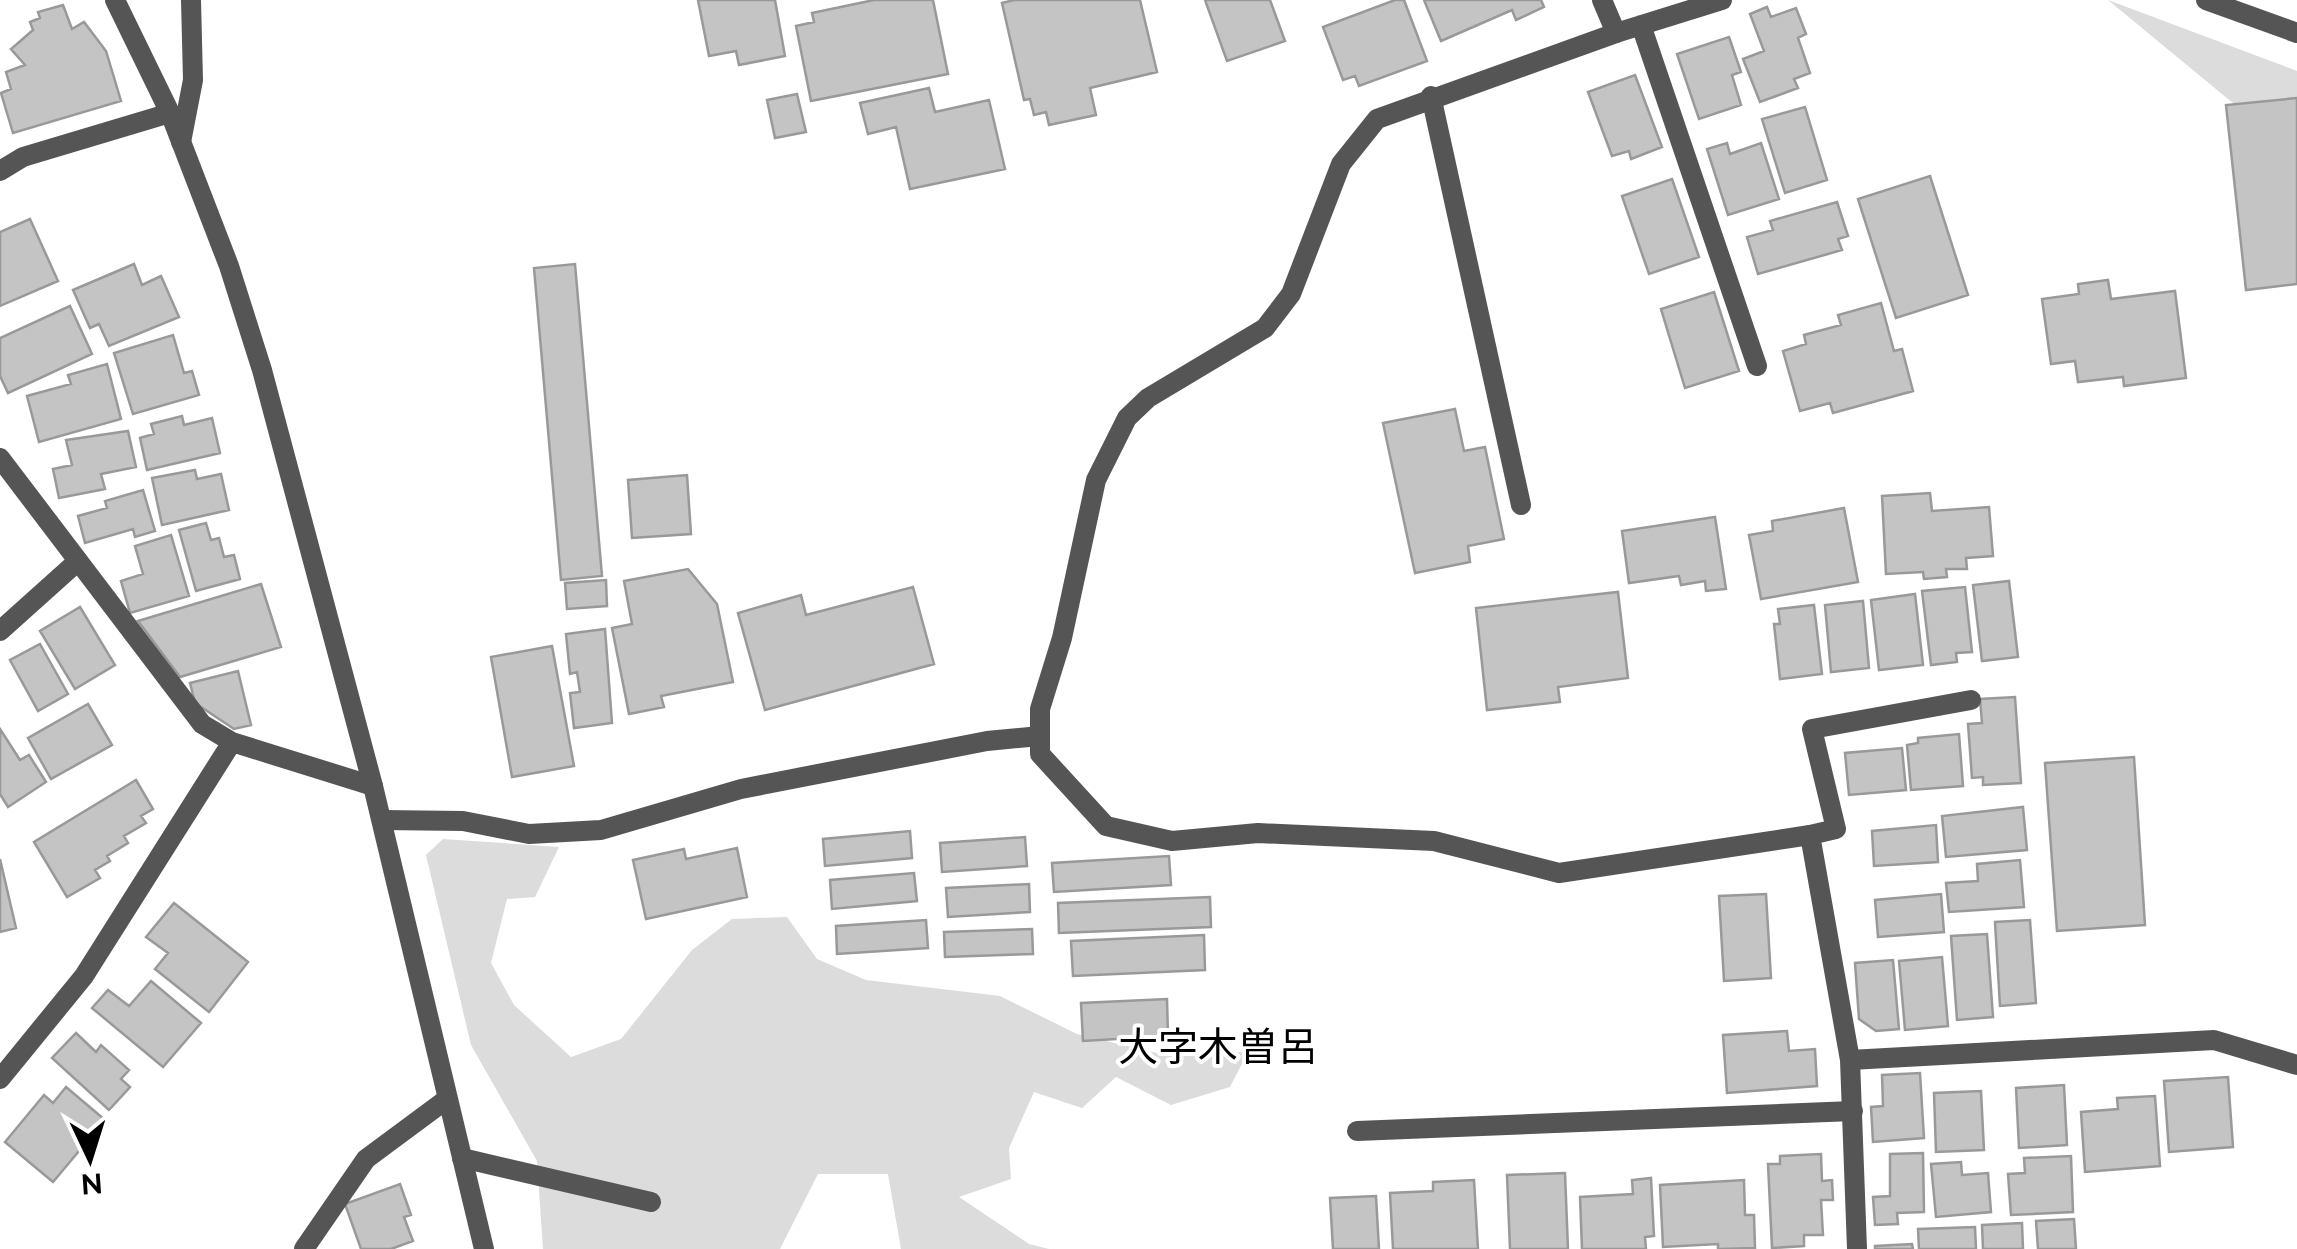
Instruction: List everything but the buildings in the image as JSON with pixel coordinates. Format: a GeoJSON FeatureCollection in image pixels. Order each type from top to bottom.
{"type":"FeatureCollection","features":[{"type":"Feature","properties":{"kind":"street"},"geometry":{"type":"LineString","coordinates":[[115,0],[170,113],[230,266],[262,370],[374,786],[484,1249]]}},
{"type":"Feature","properties":{"kind":"street"},"geometry":{"type":"LineString","coordinates":[[180,142],[194,80],[191,0]]}},
{"type":"Feature","properties":{"kind":"street"},"geometry":{"type":"LineString","coordinates":[[1602,0],[1616,33]]}},
{"type":"Feature","properties":{"kind":"street"},"geometry":{"type":"LineString","coordinates":[[1722,0],[1431,96],[1377,119],[1342,164],[1291,294],[1264,328],[1148,398],[1127,418],[1096,480],[1062,638],[1040,709],[1040,754],[1106,826],[1172,841],[1258,834],[1434,841],[1559,872],[1836,828],[1812,729],[1971,700]]}},
{"type":"Feature","properties":{"kind":"street"},"geometry":{"type":"LineString","coordinates":[[2206,0],[2297,33]]}},
{"type":"Feature","properties":{"kind":"street"},"geometry":{"type":"LineString","coordinates":[[1642,25],[1757,366]]}},
{"type":"Feature","properties":{"kind":"street"},"geometry":{"type":"LineString","coordinates":[[1431,96],[1521,505]]}},
{"type":"Feature","properties":{"kind":"street"},"geometry":{"type":"LineString","coordinates":[[0,171],[24,157],[170,113]]}},
{"type":"Feature","properties":{"kind":"street"},"geometry":{"type":"LineString","coordinates":[[0,458],[202,724],[232,742],[374,786]]}},
{"type":"Feature","properties":{"kind":"street"},"geometry":{"type":"LineString","coordinates":[[0,630],[78,561]]}},
{"type":"Feature","properties":{"kind":"street"},"geometry":{"type":"LineString","coordinates":[[382,820],[463,820],[529,834],[601,830],[741,789],[988,741],[1040,736]]}},
{"type":"Feature","properties":{"kind":"street"},"geometry":{"type":"LineString","coordinates":[[0,1079],[84,976],[232,742]]}},
{"type":"Feature","properties":{"kind":"street"},"geometry":{"type":"LineString","coordinates":[[1810,835],[1850,1060],[1858,1249]]}},
{"type":"Feature","properties":{"kind":"street"},"geometry":{"type":"LineString","coordinates":[[1850,1060],[2214,1040],[2297,1066]]}},
{"type":"Feature","properties":{"kind":"street"},"geometry":{"type":"LineString","coordinates":[[304,1249],[366,1158],[446,1099]]}},
{"type":"Feature","properties":{"kind":"street"},"geometry":{"type":"LineString","coordinates":[[1357,1131],[1852,1111]]}},
{"type":"Feature","properties":{"kind":"street"},"geometry":{"type":"LineString","coordinates":[[462,1158],[650,1202]]}},
{"type":"Feature","properties":{"kind":"shaded area"},"geometry":{"type":"Polygon","coordinates":[[[2108,0],[2297,71],[2297,180],[2285,146],[2108,0]]]}},
{"type":"Feature","properties":{"kind":"shaded area"},"geometry":{"type":"Polygon","coordinates":[[[443,839],[559,847],[535,897],[507,899],[491,963],[514,1005],[571,1057],[621,1039],[692,950],[732,919],[787,917],[817,959],[866,980],[1000,996],[1077,1034],[1165,1055],[1248,1052],[1230,1087],[1171,1105],[1116,1077],[1082,1108],[1034,1092],[1009,1148],[1011,1179],[959,1197],[1029,1244],[1049,1249],[901,1249],[888,1174],[818,1174],[780,1249],[543,1249],[537,1161],[471,1045],[426,855],[443,839]]]}},
{"type":"Feature","properties":{"kind":"district","name":"大字木曽呂"},"geometry":{"type":"Point","coordinates":[1218,1046]}}]}
